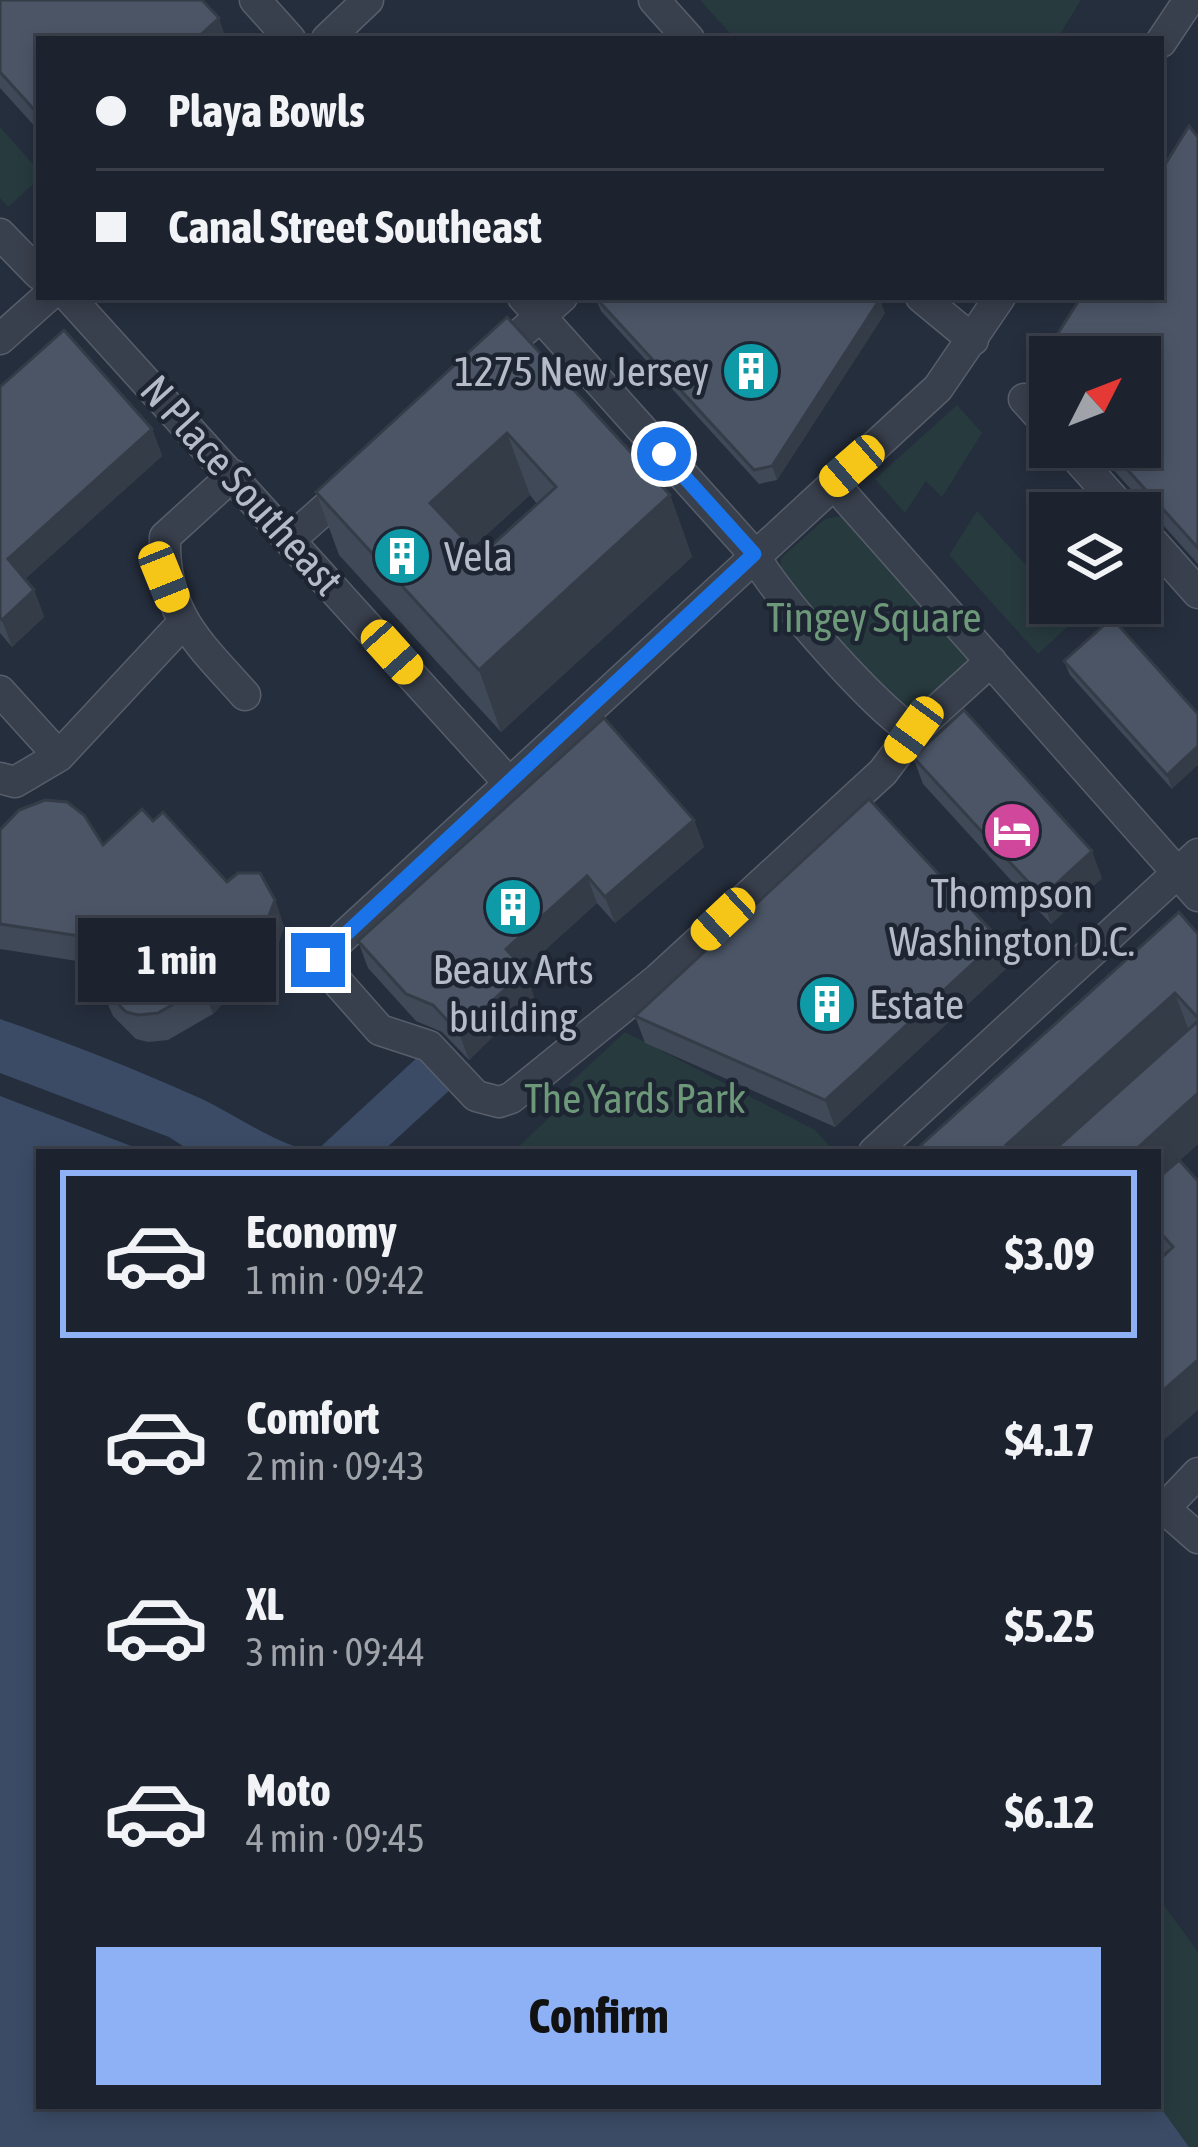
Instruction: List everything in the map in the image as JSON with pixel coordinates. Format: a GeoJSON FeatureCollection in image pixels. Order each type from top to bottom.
{"type":"FeatureCollection","features":[{"type":"Feature","properties":{"kind":"street"},"geometry":{"type":"LineString","coordinates":[[255,0],[287,36]]}},
{"type":"Feature","properties":{"kind":"street"},"geometry":{"type":"LineString","coordinates":[[329,36],[368,0]]}},
{"type":"Feature","properties":{"kind":"street"},"geometry":{"type":"LineString","coordinates":[[654,0],[686,36]]}},
{"type":"Feature","properties":{"kind":"street"},"geometry":{"type":"LineString","coordinates":[[1164,38],[1189,0]]}},
{"type":"Feature","properties":{"kind":"street"},"geometry":{"type":"LineString","coordinates":[[0,234],[36,271]]}},
{"type":"Feature","properties":{"kind":"street"},"geometry":{"type":"LineString","coordinates":[[0,339],[44,300]]}},
{"type":"Feature","properties":{"kind":"street","name":"N Place Southeast"},"geometry":{"type":"LineString","coordinates":[[72,300],[509,783]]}},
{"type":"Feature","properties":{"kind":"street"},"geometry":{"type":"LineString","coordinates":[[925,300],[973,340]]}},
{"type":"Feature","properties":{"kind":"street"},"geometry":{"type":"LineString","coordinates":[[992,661],[914,730],[883,772],[674,964],[512,1099],[499,1102],[476,1096],[429,1046],[380,1030],[318,960],[938,388],[998,300]]}},
{"type":"Feature","properties":{"kind":"street"},"geometry":{"type":"LineString","coordinates":[[470,380],[541,303],[754,554],[771,582],[896,720],[914,730]]}},
{"type":"Feature","properties":{"kind":"street"},"geometry":{"type":"LineString","coordinates":[[1024,399],[1029,405]]}},
{"type":"Feature","properties":{"kind":"street"},"geometry":{"type":"LineString","coordinates":[[291,539],[380,460]]}},
{"type":"Feature","properties":{"kind":"street"},"geometry":{"type":"LineString","coordinates":[[1086,468],[1107,492]]}},
{"type":"Feature","properties":{"kind":"street"},"geometry":{"type":"LineString","coordinates":[[233,475],[165,537],[164,577],[182,624],[245,695]]}},
{"type":"Feature","properties":{"kind":"street"},"geometry":{"type":"LineString","coordinates":[[833,483],[1191,875],[877,1149]]}},
{"type":"Feature","properties":{"kind":"street"},"geometry":{"type":"LineString","coordinates":[[1161,552],[1198,593]]}},
{"type":"Feature","properties":{"kind":"street"},"geometry":{"type":"LineString","coordinates":[[0,778],[15,782],[58,756],[182,624]]}},
{"type":"Feature","properties":{"kind":"street"},"geometry":{"type":"LineString","coordinates":[[0,691],[58,756]]}},
{"type":"Feature","properties":{"kind":"street"},"geometry":{"type":"LineString","coordinates":[[1161,1508],[1198,1472]]}},
{"type":"Feature","properties":{"kind":"street"},"geometry":{"type":"LineString","coordinates":[[1161,1510],[1198,1538]]}},
{"type":"Feature","properties":{"kind":"green space"},"geometry":{"type":"Polygon","coordinates":[[[700,0],[1081,0],[1059,36],[732,36],[700,0]]]}},
{"type":"Feature","properties":{"kind":"green space"},"geometry":{"type":"Polygon","coordinates":[[[0,127],[36,168],[36,182],[8,207],[0,198],[0,127]]]}},
{"type":"Feature","properties":{"kind":"green space"},"geometry":{"type":"Polygon","coordinates":[[[957,405],[982,433],[942,497],[926,481],[905,513],[875,479],[957,405]]]}},
{"type":"Feature","properties":{"kind":"green space"},"geometry":{"type":"Polygon","coordinates":[[[977,511],[1029,569],[1029,624],[1071,624],[1038,654],[949,555],[977,511]]]}},
{"type":"Feature","properties":{"kind":"green space","name":"Tingey Square"},"geometry":{"type":"Polygon","coordinates":[[[842,516],[968,654],[968,664],[912,715],[781,586],[781,558],[825,519],[842,516]]]}},
{"type":"Feature","properties":{"kind":"green space","name":"The Yards Park"},"geometry":{"type":"Polygon","coordinates":[[[625,1032],[815,1130],[832,1149],[516,1149],[575,1093],[569,1084],[625,1032]]]}},
{"type":"Feature","properties":{"kind":"green space"},"geometry":{"type":"Polygon","coordinates":[[[1161,1901],[1198,1952],[1198,2147],[1189,2147],[1161,2108],[1161,1901]]]}},
{"type":"Feature","properties":{"kind":"water"},"geometry":{"type":"Polygon","coordinates":[[[0,1019],[152,1077],[303,1149],[36,1149],[36,2109],[1161,2108],[1189,2147],[0,2147],[0,1019]]]}},
{"type":"Feature","properties":{"kind":"water"},"geometry":{"type":"Polygon","coordinates":[[[422,1053],[453,1087],[385,1149],[318,1149],[422,1053]]]}},
{"type":"Feature","properties":{"kind":"pier"},"geometry":{"type":"Polygon","coordinates":[[[0,1073],[169,1137],[187,1149],[139,1149],[0,1096],[0,1073]]]}},
{"type":"Feature","properties":{"kind":"building"},"geometry":{"type":"Polygon","coordinates":[[[0,0],[202,0],[219,18],[199,36],[36,36],[36,112],[0,72],[0,0]]]}},
{"type":"Feature","properties":{"kind":"building"},"geometry":{"type":"Polygon","coordinates":[[[1189,126],[1198,137],[1198,548],[1161,507],[1161,492],[1148,492],[1126,468],[1161,468],[1161,336],[1056,336],[1079,300],[1164,300],[1164,166],[1189,126]]]}},
{"type":"Feature","properties":{"kind":"building","name":"1275 New Jersey"},"geometry":{"type":"Polygon","coordinates":[[[598,300],[879,300],[772,466],[754,470],[598,300]]]}},
{"type":"Feature","properties":{"kind":"building"},"geometry":{"type":"Polygon","coordinates":[[[507,317],[670,495],[479,670],[316,492],[507,317]],[[507,433],[430,503],[480,556],[556,487],[507,433]]]}},
{"type":"Feature","properties":{"kind":"building"},"geometry":{"type":"Polygon","coordinates":[[[64,330],[152,429],[8,559],[34,590],[2,620],[0,387],[64,330]]]}},
{"type":"Feature","properties":{"kind":"building"},"geometry":{"type":"Polygon","coordinates":[[[1105,624],[1117,624],[1198,714],[1198,746],[1167,775],[1064,661],[1105,624]]]}},
{"type":"Feature","properties":{"kind":"building","name":"Thompson Washington D.C."},"geometry":{"type":"Polygon","coordinates":[[[964,710],[1092,851],[1042,897],[913,757],[964,710]]]}},
{"type":"Feature","properties":{"kind":"building","name":"Beaux Arts building"},"geometry":{"type":"Polygon","coordinates":[[[604,718],[694,820],[605,897],[587,876],[506,949],[525,970],[459,1033],[433,1005],[406,994],[358,941],[604,718]]]}},
{"type":"Feature","properties":{"kind":"building","name":"Estate"},"geometry":{"type":"Polygon","coordinates":[[[869,799],[999,939],[854,1074],[825,1100],[635,1016],[869,799]]]}},
{"type":"Feature","properties":{"kind":"building"},"geometry":{"type":"Polygon","coordinates":[[[45,800],[67,802],[84,815],[103,845],[142,809],[153,821],[163,812],[227,882],[238,873],[260,873],[275,900],[267,921],[203,987],[158,1013],[126,1012],[103,989],[80,936],[0,924],[0,830],[19,810],[45,800]]]}},
{"type":"Feature","properties":{"kind":"building"},"geometry":{"type":"Polygon","coordinates":[[[1179,912],[1198,934],[1198,1018],[1175,993],[1006,1145],[1009,1149],[925,1149],[921,1145],[1179,912]]]}},
{"type":"Feature","properties":{"kind":"building"},"geometry":{"type":"Polygon","coordinates":[[[1198,1021],[1198,1093],[1136,1149],[1055,1149],[1198,1021]]]}},
{"type":"Feature","properties":{"kind":"building"},"geometry":{"type":"Polygon","coordinates":[[[1179,1160],[1198,1181],[1198,1360],[1161,1392],[1161,1258],[1173,1247],[1161,1233],[1161,1175],[1179,1160]]]}},
{"type":"Feature","properties":{"kind":"place","name":"1275 New Jersey"},"geometry":{"type":"Point","coordinates":[751,371]}},
{"type":"Feature","properties":{"kind":"place","name":"Vela"},"geometry":{"type":"Point","coordinates":[402,556]}},
{"type":"Feature","properties":{"kind":"place","name":"Thompson Washington D.C."},"geometry":{"type":"Point","coordinates":[1012,831]}},
{"type":"Feature","properties":{"kind":"place","name":"Beaux Arts building"},"geometry":{"type":"Point","coordinates":[513,907]}},
{"type":"Feature","properties":{"kind":"place","name":"Estate"},"geometry":{"type":"Point","coordinates":[827,1004]}},
{"type":"Feature","properties":{"kind":"route"},"geometry":{"type":"LineString","coordinates":[[318,960],[754,554],[664,454]]}}]}
